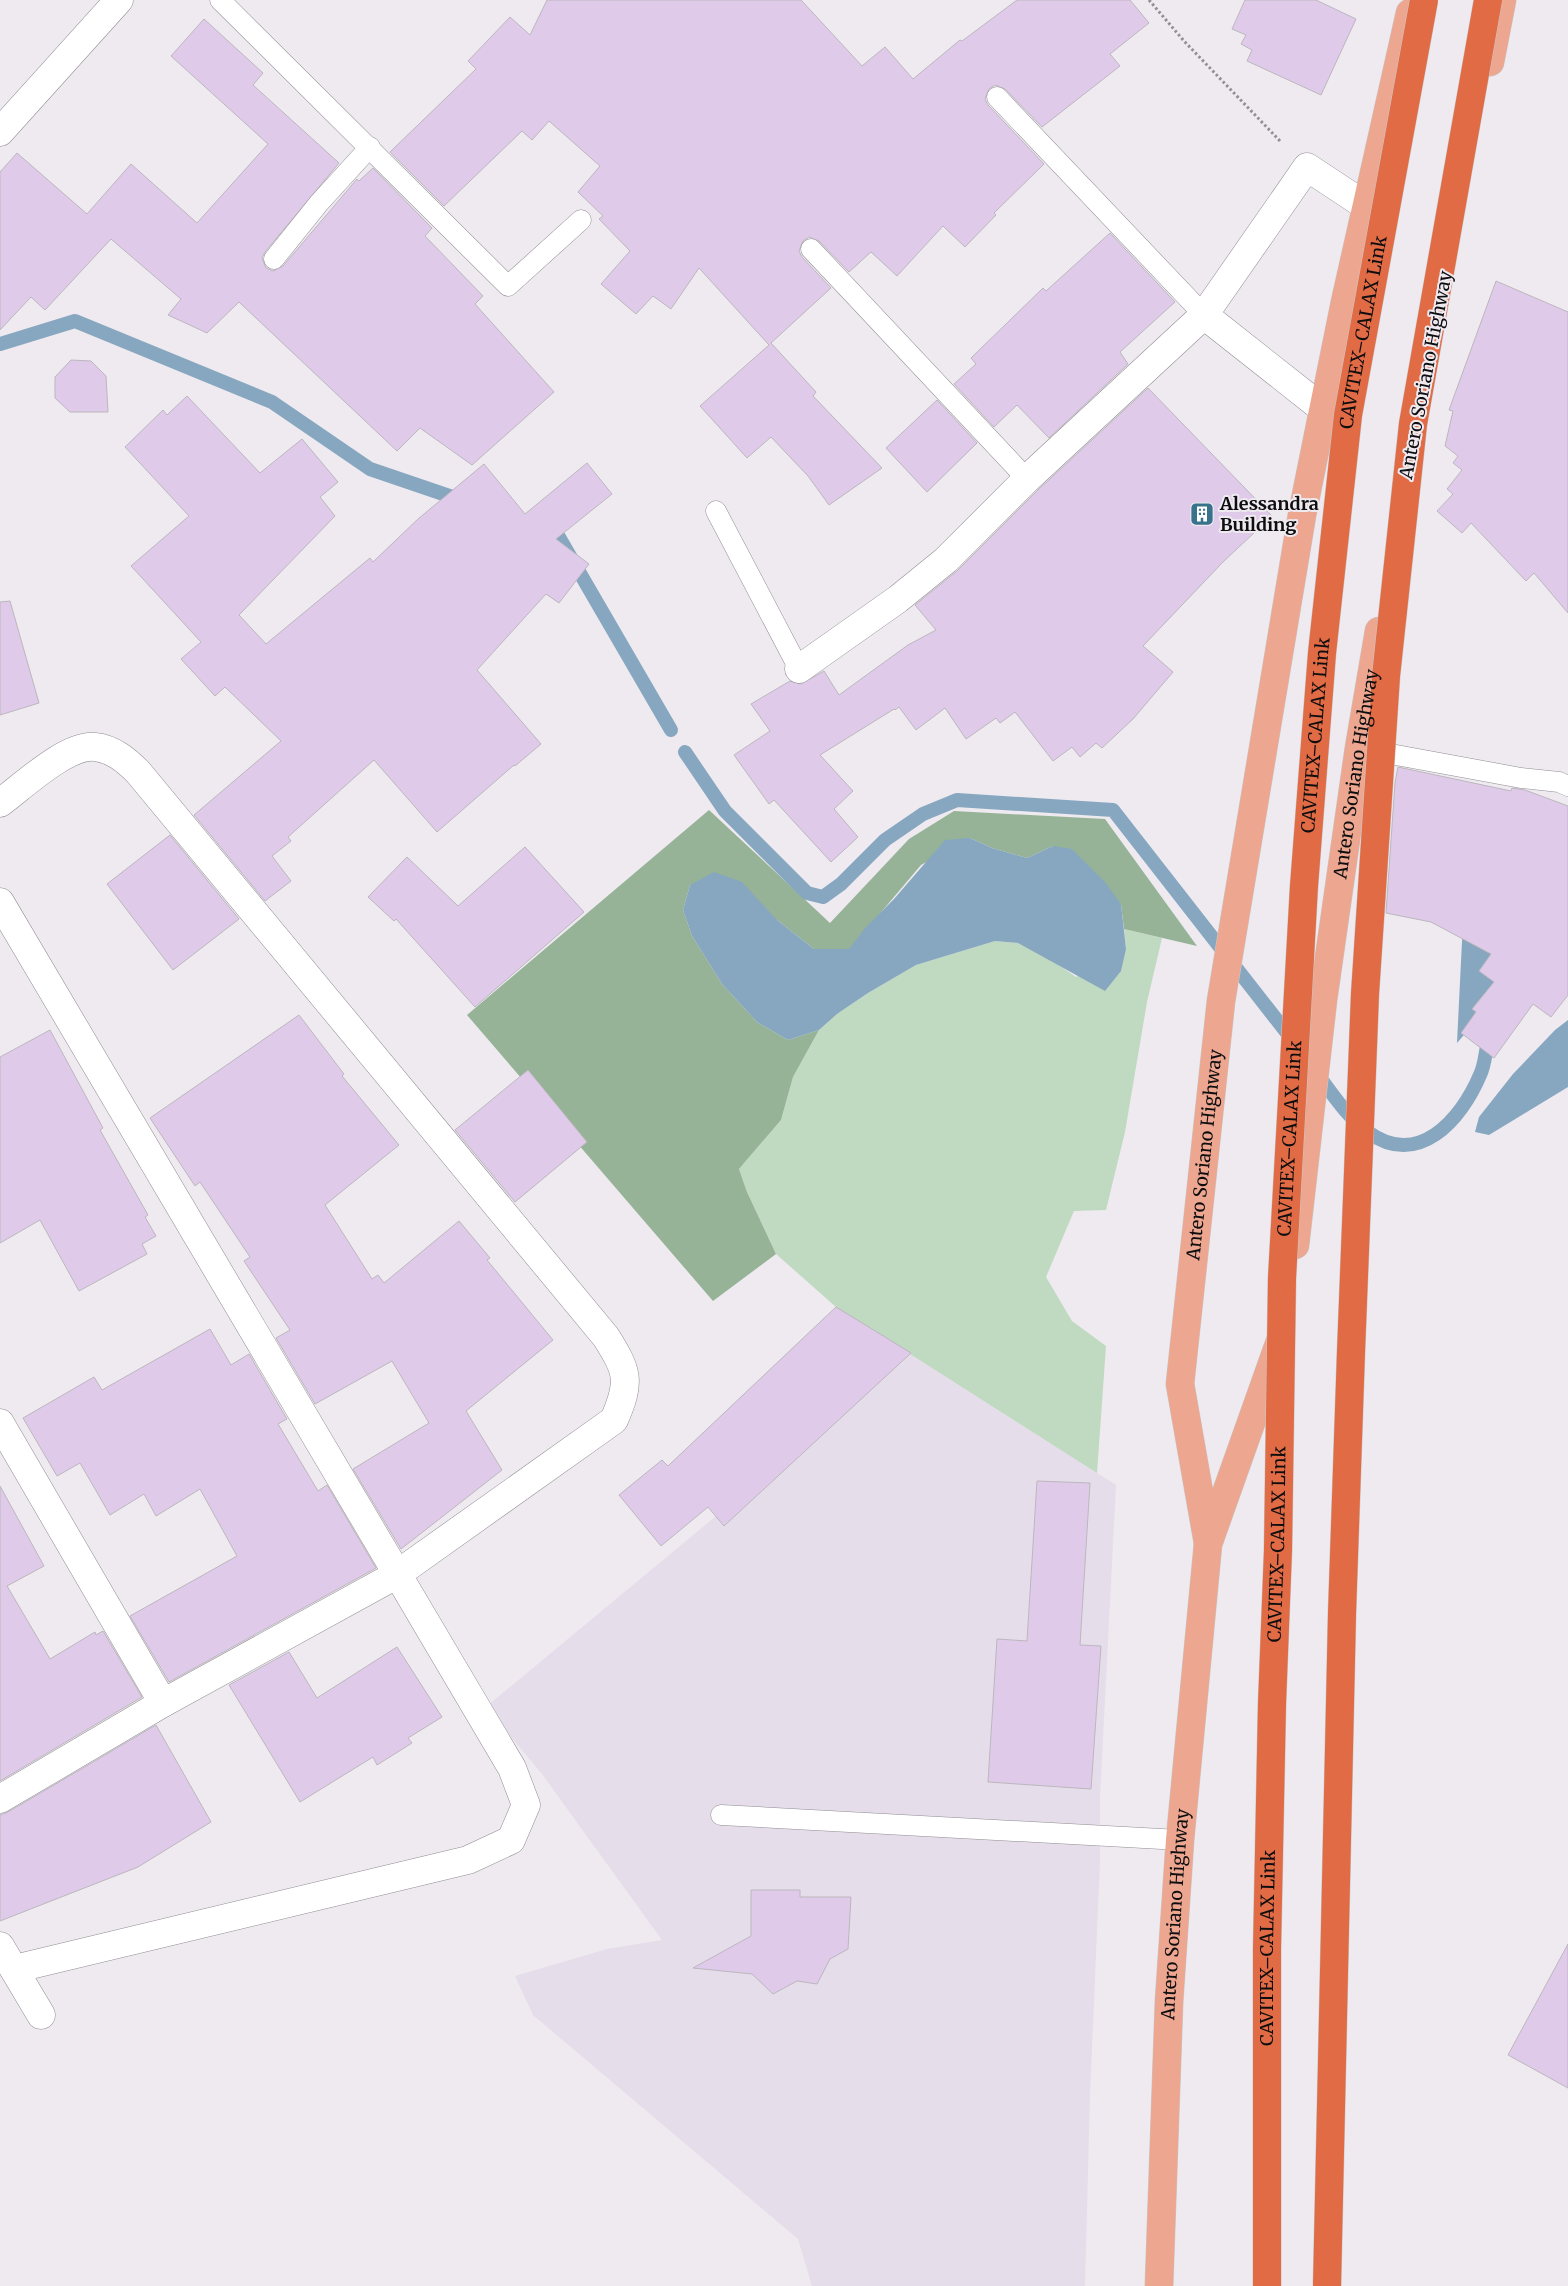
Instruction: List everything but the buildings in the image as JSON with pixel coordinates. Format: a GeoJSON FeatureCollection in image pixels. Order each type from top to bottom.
{"type":"FeatureCollection","features":[{"type":"Feature","properties":{"kind":"highway","name":"CAVITEX–CALAX Link"},"geometry":{"type":"LineString","coordinates":[[1267,2286],[1267,1949],[1272,1704],[1278,1550],[1282,1278],[1304,886],[1322,653],[1348,415],[1424,0]]}},
{"type":"Feature","properties":{"kind":"highway"},"geometry":{"type":"LineString","coordinates":[[1327,2286],[1342,1604],[1364,994],[1386,676],[1413,424],[1488,0]]}},
{"type":"Feature","properties":{"kind":"main road","name":"Antero Soriano Highway"},"geometry":{"type":"LineString","coordinates":[[1208,1544],[1180,1384],[1221,1001],[1302,515],[1366,206],[1413,0]]}},
{"type":"Feature","properties":{"kind":"main road","name":"Antero Soriano Highway"},"geometry":{"type":"LineString","coordinates":[[1159,2286],[1169,2002],[1180,1840],[1208,1544],[1280,1342],[1290,1282],[1323,1000],[1359,748],[1433,329],[1502,0]]}},
{"type":"Feature","properties":{"kind":"street"},"geometry":{"type":"LineString","coordinates":[[0,132],[118,0]]}},
{"type":"Feature","properties":{"kind":"street"},"geometry":{"type":"LineString","coordinates":[[799,669],[898,600],[946,560],[1027,479],[1204,315],[1307,167],[1366,206]]}},
{"type":"Feature","properties":{"kind":"street"},"geometry":{"type":"LineString","coordinates":[[1204,315],[1323,409]]}},
{"type":"Feature","properties":{"kind":"street"},"geometry":{"type":"LineString","coordinates":[[0,802],[63,756],[78,750],[94,747],[108,750],[124,759],[138,772],[599,1329],[622,1361],[626,1392],[614,1420],[396,1575],[163,1704],[0,1799]]}},
{"type":"Feature","properties":{"kind":"street"},"geometry":{"type":"LineString","coordinates":[[0,902],[396,1575],[512,1768],[526,1805],[511,1840],[468,1860],[14,1969]]}},
{"type":"Feature","properties":{"kind":"street"},"geometry":{"type":"LineString","coordinates":[[0,1423],[163,1704]]}},
{"type":"Feature","properties":{"kind":"street"},"geometry":{"type":"LineString","coordinates":[[0,1946],[41,2015]]}},
{"type":"Feature","properties":{"kind":"lane"},"geometry":{"type":"LineString","coordinates":[[220,0],[508,286],[581,220]]}},
{"type":"Feature","properties":{"kind":"lane"},"geometry":{"type":"LineString","coordinates":[[997,97],[1204,315]]}},
{"type":"Feature","properties":{"kind":"lane"},"geometry":{"type":"LineString","coordinates":[[274,259],[319,204],[370,147]]}},
{"type":"Feature","properties":{"kind":"lane"},"geometry":{"type":"LineString","coordinates":[[811,249],[1027,479]]}},
{"type":"Feature","properties":{"kind":"lane"},"geometry":{"type":"LineString","coordinates":[[716,511],[799,669]]}},
{"type":"Feature","properties":{"kind":"lane"},"geometry":{"type":"LineString","coordinates":[[1359,748],[1521,778],[1559,782],[1568,786]]}},
{"type":"Feature","properties":{"kind":"lane"},"geometry":{"type":"LineString","coordinates":[[721,1815],[1180,1840]]}},
{"type":"Feature","properties":{"kind":"path"},"geometry":{"type":"LineString","coordinates":[[1148,0],[1191,49],[1307,167]]}},
{"type":"Feature","properties":{"kind":"shaded area"},"geometry":{"type":"Polygon","coordinates":[[[836,1307],[1116,1485],[1100,1797],[1100,1861],[1090,2094],[1085,2286],[812,2286],[798,2239],[533,2015],[515,1976],[607,1949],[662,1940],[542,1774],[486,1707],[716,1516],[671,1463],[836,1307]]]}},
{"type":"Feature","properties":{"kind":"green space"},"geometry":{"type":"Polygon","coordinates":[[[709,810],[830,923],[909,839],[954,811],[1105,819],[1197,946],[1124,929],[1121,904],[1053,846],[1027,858],[992,848],[970,838],[921,865],[850,949],[814,949],[777,920],[690,885],[683,910],[692,936],[722,984],[757,1022],[788,1040],[819,1030],[793,1077],[781,1120],[739,1169],[747,1192],[776,1254],[713,1301],[467,1015],[709,810]]]}},
{"type":"Feature","properties":{"kind":"green space"},"geometry":{"type":"Polygon","coordinates":[[[1124,929],[1162,938],[1147,1002],[1125,1132],[1106,1210],[1074,1211],[1046,1277],[1072,1321],[1106,1346],[1097,1473],[836,1307],[776,1254],[747,1192],[739,1169],[781,1120],[793,1077],[819,1030],[837,1014],[868,993],[916,965],[995,941],[1018,943],[1044,955],[1076,977],[1126,949],[1124,929]]]}},
{"type":"Feature","properties":{"kind":"water"},"geometry":{"type":"Polygon","coordinates":[[[970,838],[992,848],[1027,858],[1053,846],[1072,849],[1105,882],[1121,904],[1126,949],[1121,971],[1105,991],[1018,943],[995,941],[916,965],[868,993],[837,1014],[819,1030],[788,1040],[757,1022],[722,984],[692,936],[683,910],[690,885],[714,872],[742,882],[777,920],[814,949],[849,949],[866,927],[894,899],[945,840],[970,838]]]}},
{"type":"Feature","properties":{"kind":"water"},"geometry":{"type":"Polygon","coordinates":[[[1464,901],[1524,917],[1489,1006],[1457,1043],[1464,901]]]}},
{"type":"Feature","properties":{"kind":"water"},"geometry":{"type":"Polygon","coordinates":[[[1568,1020],[1568,1087],[1489,1135],[1475,1132],[1479,1117],[1513,1074],[1555,1030],[1568,1020]]]}},
{"type":"Feature","properties":{"kind":"waterway"},"geometry":{"type":"LineString","coordinates":[[0,344],[75,321],[272,402],[370,469],[464,501]]}},
{"type":"Feature","properties":{"kind":"waterway"},"geometry":{"type":"LineString","coordinates":[[544,528],[556,532],[671,730]]}},
{"type":"Feature","properties":{"kind":"waterway"},"geometry":{"type":"LineString","coordinates":[[685,752],[725,811],[807,893],[823,897],[841,884],[885,840],[923,814],[957,800],[1113,810],[1294,1042]]}},
{"type":"Feature","properties":{"kind":"waterway"},"geometry":{"type":"LineString","coordinates":[[1316,1072],[1346,1112],[1368,1132],[1386,1142],[1404,1145],[1420,1142],[1436,1134],[1462,1108],[1482,1070],[1490,1035]]}},
{"type":"Feature","properties":{"kind":"place","name":"Alessandra Building"},"geometry":{"type":"Point","coordinates":[1202,514]}}]}
